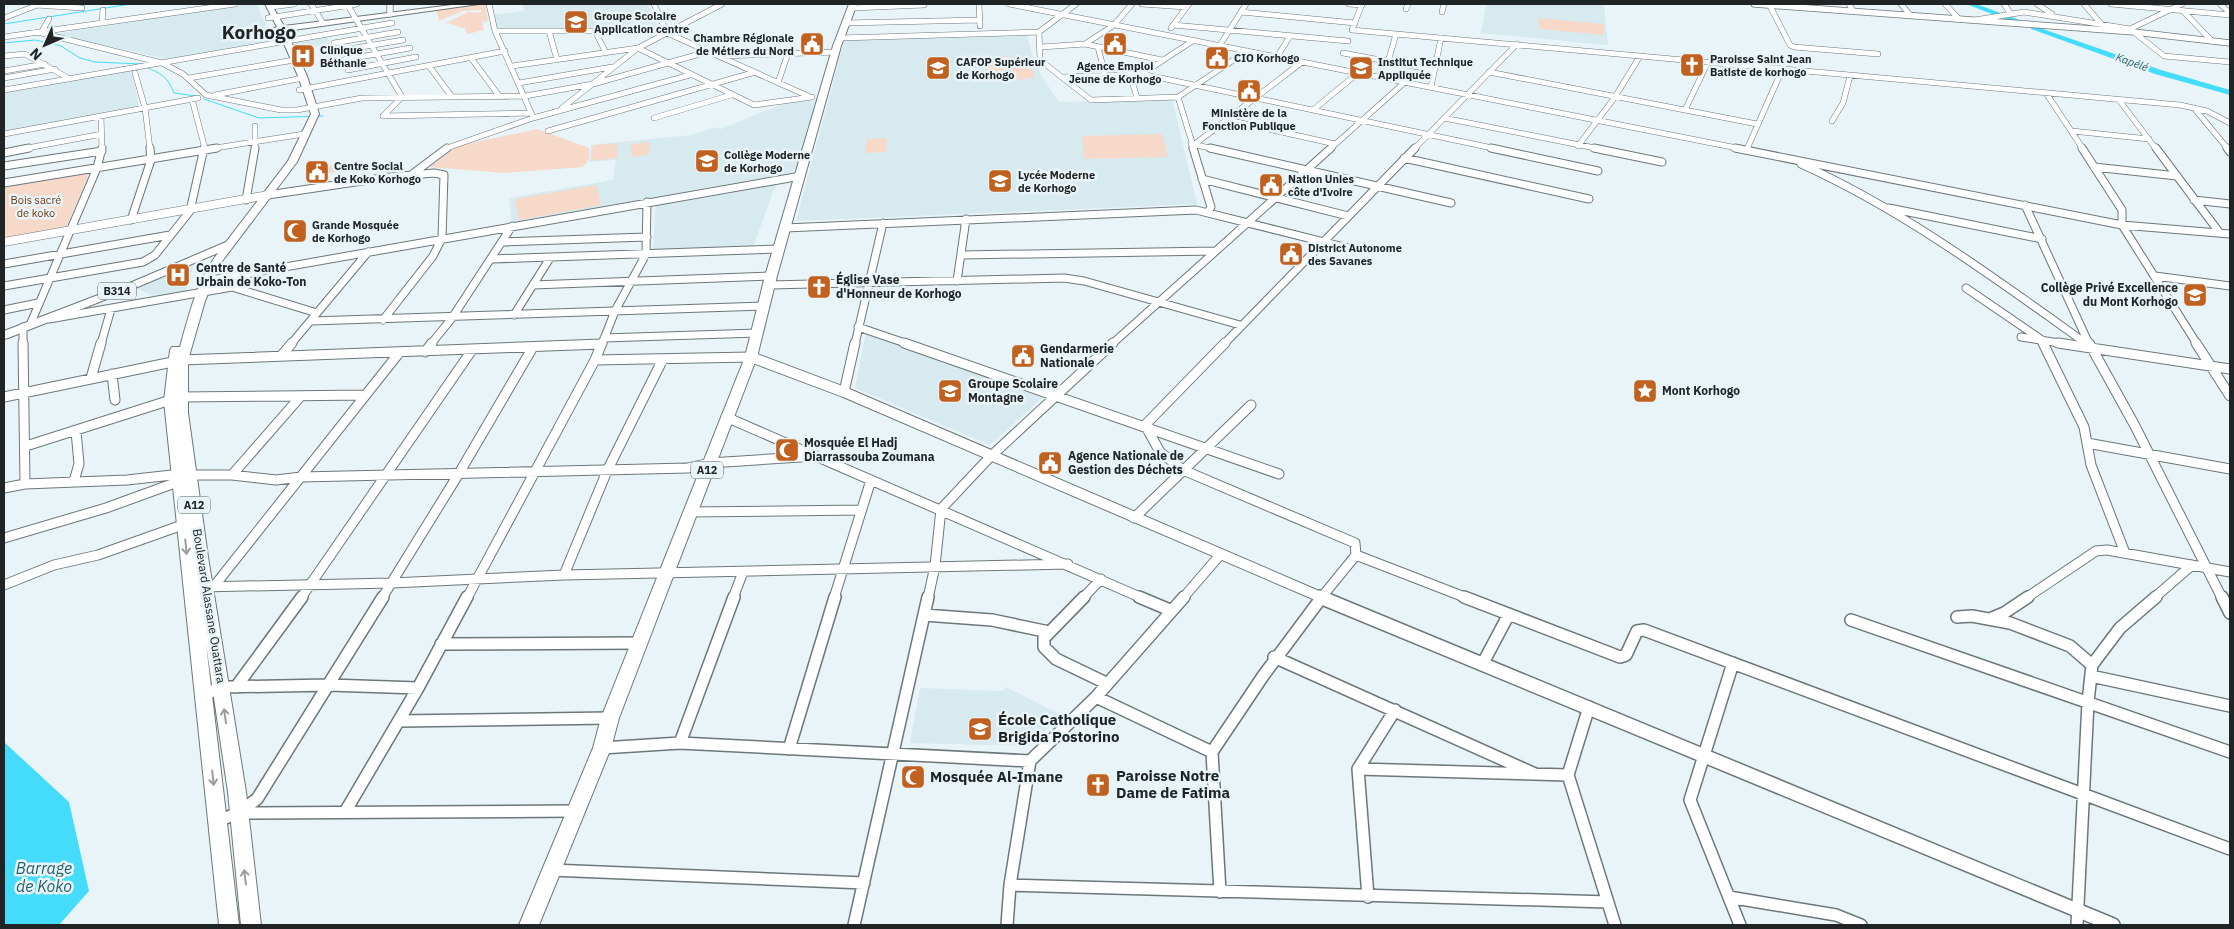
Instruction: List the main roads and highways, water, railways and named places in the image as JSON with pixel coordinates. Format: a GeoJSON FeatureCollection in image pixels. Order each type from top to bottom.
{"type":"FeatureCollection","features":[{"type":"Feature","properties":{"kind":"main road"},"geometry":{"type":"LineString","coordinates":[[277,29],[475,4]]}},
{"type":"Feature","properties":{"kind":"main road","name":"A12"},"geometry":{"type":"LineString","coordinates":[[530,925],[602,748],[610,718],[751,357],[770,280],[801,176],[818,98],[853,6]]}},
{"type":"Feature","properties":{"kind":"main road"},"geometry":{"type":"LineString","coordinates":[[267,7],[290,60],[303,78],[308,89],[312,113]]}},
{"type":"Feature","properties":{"kind":"main road"},"geometry":{"type":"LineString","coordinates":[[290,60],[294,80],[312,113]]}},
{"type":"Feature","properties":{"kind":"main road","name":"Boulevard Alassane Ouattara"},"geometry":{"type":"LineString","coordinates":[[229,925],[204,695],[190,590],[188,477],[175,399],[177,361],[202,286],[224,247],[292,162],[312,113]]}},
{"type":"Feature","properties":{"kind":"main road","name":"B314"},"geometry":{"type":"LineString","coordinates":[[6,334],[224,247]]}},
{"type":"Feature","properties":{"kind":"main road","name":"Boulevard Alassane Ouattara"},"geometry":{"type":"LineString","coordinates":[[190,523],[210,585],[228,687],[238,813],[251,925]]}},
{"type":"Feature","properties":{"kind":"water","name":"Barrage de Koko"},"geometry":{"type":"Polygon","coordinates":[[[4,742],[69,802],[89,891],[59,925],[4,925],[4,742]]]}},
{"type":"Feature","properties":{"kind":"waterway"},"geometry":{"type":"LineString","coordinates":[[4,24],[131,4]]}},
{"type":"Feature","properties":{"kind":"waterway","name":"Kapélé"},"geometry":{"type":"LineString","coordinates":[[1970,4],[2021,22]]}},
{"type":"Feature","properties":{"kind":"waterway","name":"Kapélé"},"geometry":{"type":"LineString","coordinates":[[2034,27],[2158,72],[2230,93]]}},
{"type":"Feature","properties":{"kind":"waterway"},"geometry":{"type":"LineString","coordinates":[[4,43],[35,40],[61,46],[80,58],[95,62],[142,64]]}},
{"type":"Feature","properties":{"kind":"waterway"},"geometry":{"type":"LineString","coordinates":[[145,67],[163,76],[174,93],[196,96]]}},
{"type":"Feature","properties":{"kind":"waterway"},"geometry":{"type":"LineString","coordinates":[[204,99],[259,118],[323,116]]}},
{"type":"Feature","properties":{"kind":"place","name":"Groupe Scolaire Application centre"},"geometry":{"type":"Point","coordinates":[576,22]}},
{"type":"Feature","properties":{"kind":"place","name":"Chambre Régionale de Métiers du Nord"},"geometry":{"type":"Point","coordinates":[812,44]}},
{"type":"Feature","properties":{"kind":"place","name":"Agence Emploi Jeune de Korhogo"},"geometry":{"type":"Point","coordinates":[1115,44]}},
{"type":"Feature","properties":{"kind":"place","name":"Clinique Béthanie"},"geometry":{"type":"Point","coordinates":[303,56]}},
{"type":"Feature","properties":{"kind":"place","name":"CIO Korhogo"},"geometry":{"type":"Point","coordinates":[1217,58]}},
{"type":"Feature","properties":{"kind":"place","name":"Paroisse Saint Jean Batiste de korhogo"},"geometry":{"type":"Point","coordinates":[1692,65]}},
{"type":"Feature","properties":{"kind":"place","name":"CAFOP Supérieur de Korhogo"},"geometry":{"type":"Point","coordinates":[938,68]}},
{"type":"Feature","properties":{"kind":"place","name":"Institut Technique Appliquée"},"geometry":{"type":"Point","coordinates":[1361,68]}},
{"type":"Feature","properties":{"kind":"place","name":"Ministère de la Fonction Publique"},"geometry":{"type":"Point","coordinates":[1249,91]}},
{"type":"Feature","properties":{"kind":"place","name":"Collège Moderne de Korhogo"},"geometry":{"type":"Point","coordinates":[707,161]}},
{"type":"Feature","properties":{"kind":"place","name":"Centre Social de Koko Korhogo"},"geometry":{"type":"Point","coordinates":[317,172]}},
{"type":"Feature","properties":{"kind":"place","name":"Lycée Moderne de Korhogo"},"geometry":{"type":"Point","coordinates":[1000,181]}},
{"type":"Feature","properties":{"kind":"place","name":"Nation Unies côte d'Ivoire"},"geometry":{"type":"Point","coordinates":[1271,185]}},
{"type":"Feature","properties":{"kind":"place","name":"Grande Mosquée de Korhogo"},"geometry":{"type":"Point","coordinates":[295,231]}},
{"type":"Feature","properties":{"kind":"place","name":"District Autonome des Savanes"},"geometry":{"type":"Point","coordinates":[1291,254]}},
{"type":"Feature","properties":{"kind":"place","name":"Centre de Santé Urbain de Koko-Ton"},"geometry":{"type":"Point","coordinates":[178,275]}},
{"type":"Feature","properties":{"kind":"place","name":"Église Vase d'Honneur de Korhogo"},"geometry":{"type":"Point","coordinates":[819,287]}},
{"type":"Feature","properties":{"kind":"place","name":"Collège Privé Excellence du Mont Korhogo"},"geometry":{"type":"Point","coordinates":[2195,295]}},
{"type":"Feature","properties":{"kind":"place","name":"Gendarmerie Nationale"},"geometry":{"type":"Point","coordinates":[1023,356]}},
{"type":"Feature","properties":{"kind":"place","name":"Groupe Scolaire Montagne"},"geometry":{"type":"Point","coordinates":[950,391]}},
{"type":"Feature","properties":{"kind":"place","name":"Mont Korhogo"},"geometry":{"type":"Point","coordinates":[1645,391]}},
{"type":"Feature","properties":{"kind":"place","name":"Mosquée El Hadj Diarrassouba Zoumana"},"geometry":{"type":"Point","coordinates":[787,450]}},
{"type":"Feature","properties":{"kind":"place","name":"Agence Nationale de Gestion des Déchets"},"geometry":{"type":"Point","coordinates":[1050,463]}},
{"type":"Feature","properties":{"kind":"place","name":"École Catholique Brigida Postorino"},"geometry":{"type":"Point","coordinates":[980,729]}},
{"type":"Feature","properties":{"kind":"place","name":"Mosquée Al-Imane"},"geometry":{"type":"Point","coordinates":[913,777]}},
{"type":"Feature","properties":{"kind":"place","name":"Paroisse Notre Dame de Fatima"},"geometry":{"type":"Point","coordinates":[1098,785]}},
{"type":"Feature","properties":{"kind":"district","name":"Korhogo"},"geometry":{"type":"Point","coordinates":[259,32]}},
{"type":"Feature","properties":{"kind":"park label","name":"Bois sacré de koko"},"geometry":{"type":"Point","coordinates":[36,206]}}]}
